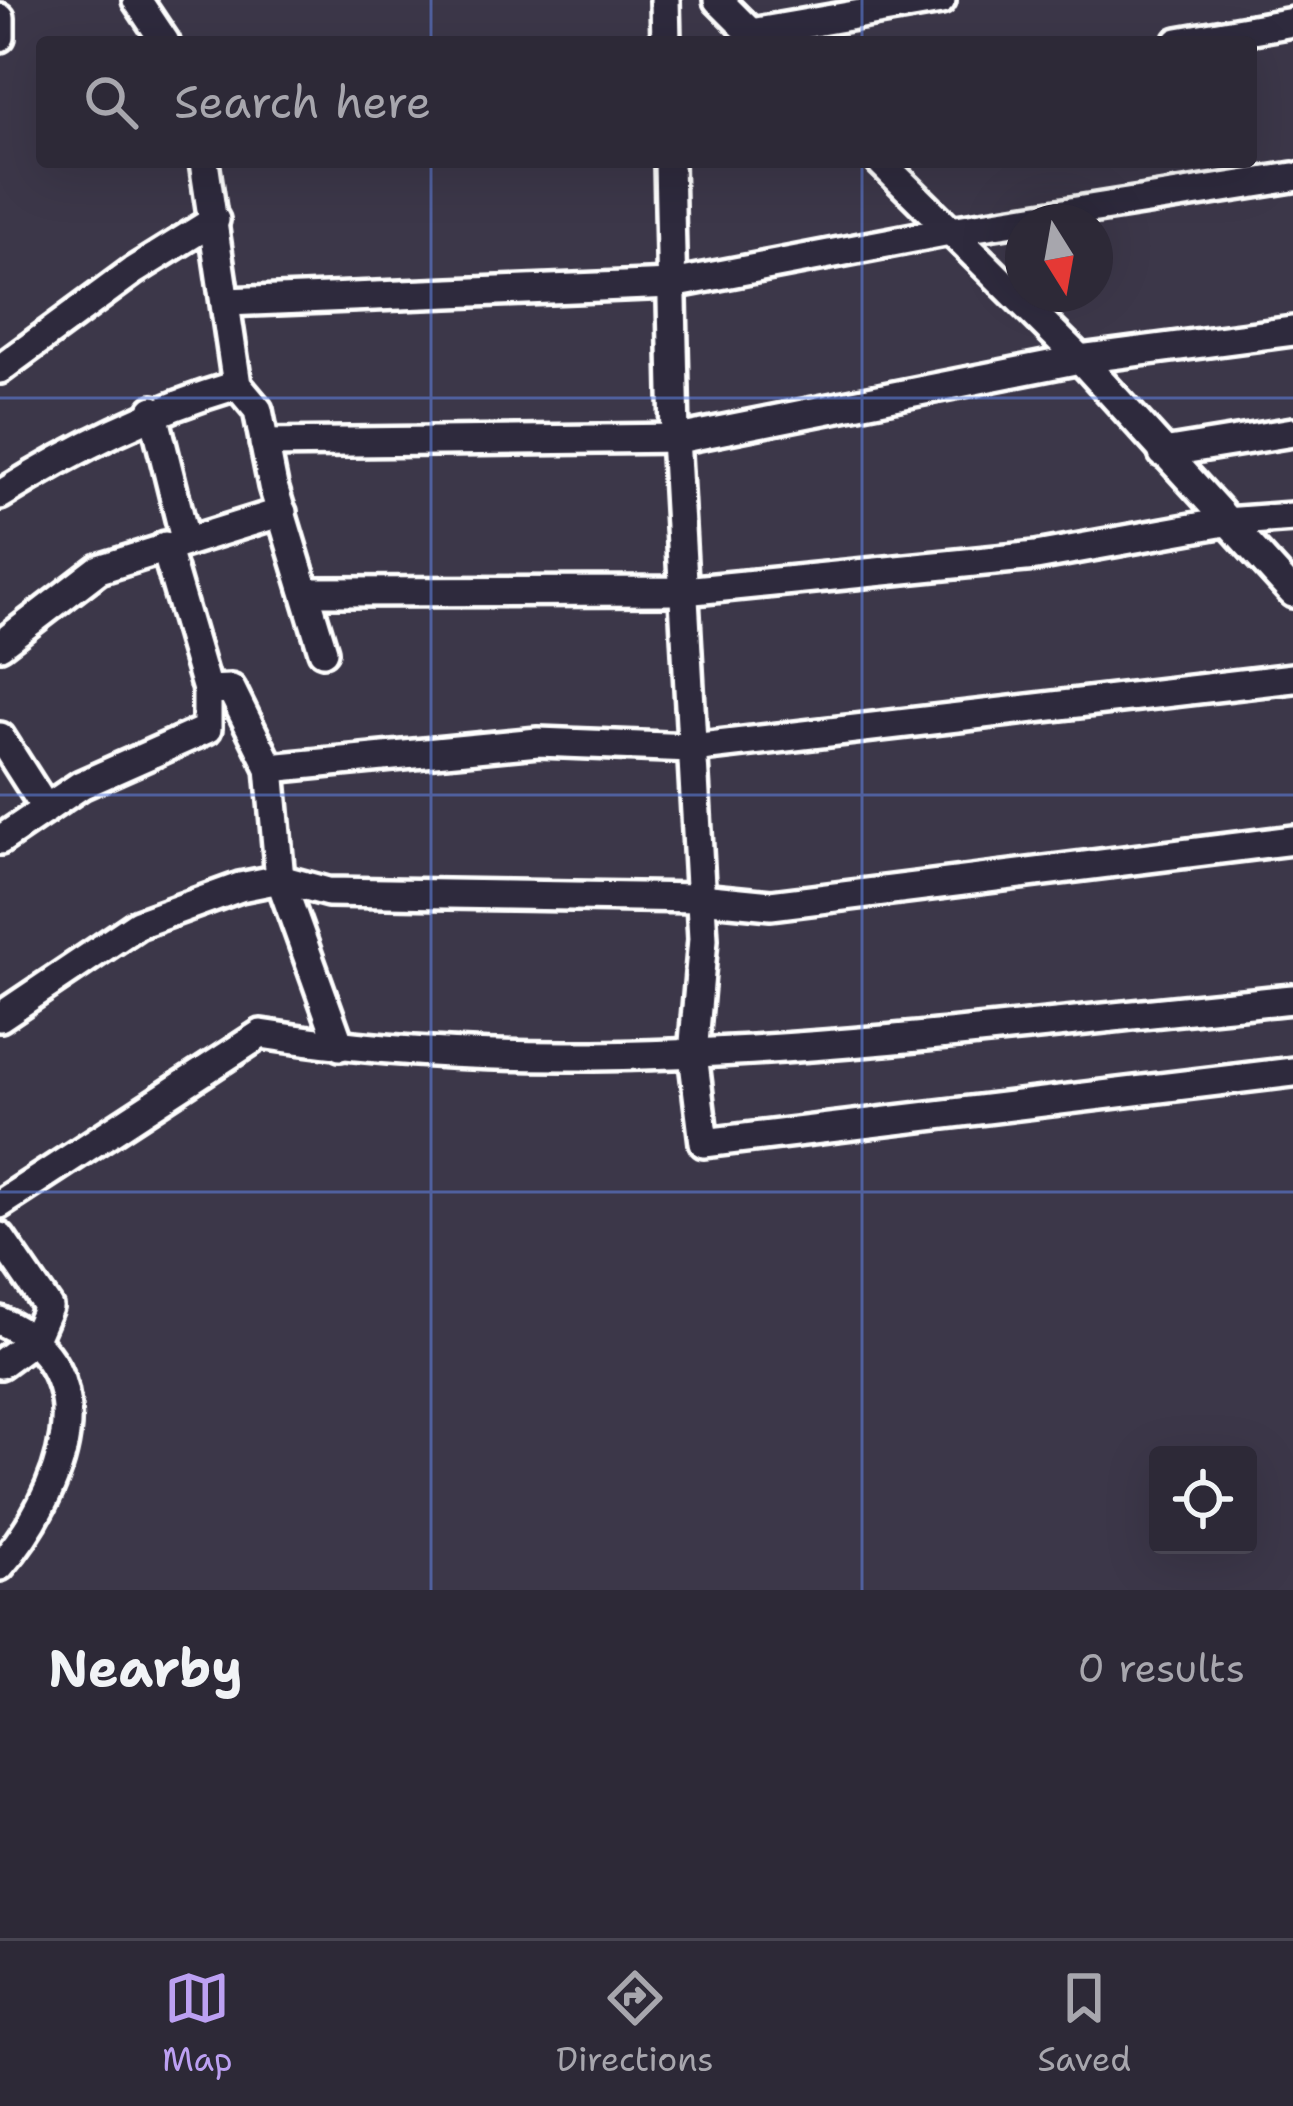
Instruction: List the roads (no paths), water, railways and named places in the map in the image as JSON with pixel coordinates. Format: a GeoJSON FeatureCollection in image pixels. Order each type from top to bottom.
{"type":"FeatureCollection","features":[{"type":"Feature","properties":{"kind":"street"},"geometry":{"type":"LineString","coordinates":[[137,0],[161,36]]}},
{"type":"Feature","properties":{"kind":"street"},"geometry":{"type":"LineString","coordinates":[[665,0],[666,36]]}},
{"type":"Feature","properties":{"kind":"street"},"geometry":{"type":"LineString","coordinates":[[718,0],[755,36]]}},
{"type":"Feature","properties":{"kind":"street"},"geometry":{"type":"LineString","coordinates":[[761,36],[941,0]]}},
{"type":"Feature","properties":{"kind":"street"},"geometry":{"type":"LineString","coordinates":[[0,18],[0,38]]}},
{"type":"Feature","properties":{"kind":"street"},"geometry":{"type":"LineString","coordinates":[[1212,36],[1293,22]]}},
{"type":"Feature","properties":{"kind":"street"},"geometry":{"type":"LineString","coordinates":[[205,168],[237,385],[258,410],[323,651]]}},
{"type":"Feature","properties":{"kind":"street"},"geometry":{"type":"LineString","coordinates":[[669,168],[676,437],[700,898],[693,1054],[704,1143],[1293,1072]]}},
{"type":"Feature","properties":{"kind":"street"},"geometry":{"type":"LineString","coordinates":[[887,168],[1079,359],[1293,593]]}},
{"type":"Feature","properties":{"kind":"street"},"geometry":{"type":"LineString","coordinates":[[226,302],[672,284],[950,231],[1293,177]]}},
{"type":"Feature","properties":{"kind":"street"},"geometry":{"type":"LineString","coordinates":[[0,369],[133,271],[215,220]]}},
{"type":"Feature","properties":{"kind":"street"},"geometry":{"type":"LineString","coordinates":[[264,443],[676,437],[1079,359],[1293,331]]}},
{"type":"Feature","properties":{"kind":"street"},"geometry":{"type":"LineString","coordinates":[[0,495],[82,444],[152,410],[237,385]]}},
{"type":"Feature","properties":{"kind":"street"},"geometry":{"type":"LineString","coordinates":[[0,841],[81,785],[207,729],[207,690],[152,410]]}},
{"type":"Feature","properties":{"kind":"street"},"geometry":{"type":"LineString","coordinates":[[1162,453],[1293,432]]}},
{"type":"Feature","properties":{"kind":"street"},"geometry":{"type":"LineString","coordinates":[[0,645],[99,569],[282,512]]}},
{"type":"Feature","properties":{"kind":"street"},"geometry":{"type":"LineString","coordinates":[[309,592],[684,591],[1036,556],[1225,522],[1293,517]]}},
{"type":"Feature","properties":{"kind":"street"},"geometry":{"type":"LineString","coordinates":[[270,768],[538,742],[692,748],[1293,679]]}},
{"type":"Feature","properties":{"kind":"street"},"geometry":{"type":"LineString","coordinates":[[207,690],[231,689],[270,768],[280,879],[340,1046]]}},
{"type":"Feature","properties":{"kind":"street"},"geometry":{"type":"LineString","coordinates":[[0,736],[46,809]]}},
{"type":"Feature","properties":{"kind":"street"},"geometry":{"type":"LineString","coordinates":[[0,1017],[138,924],[240,887],[280,879],[328,892],[700,898],[771,905],[1293,840]]}},
{"type":"Feature","properties":{"kind":"street"},"geometry":{"type":"LineString","coordinates":[[0,1204],[261,1034],[340,1046],[693,1054],[1293,999]]}},
{"type":"Feature","properties":{"kind":"street"},"geometry":{"type":"LineString","coordinates":[[0,1237],[48,1307],[34,1339],[0,1364]]}},
{"type":"Feature","properties":{"kind":"street"},"geometry":{"type":"LineString","coordinates":[[0,1321],[46,1348],[58,1377],[67,1447],[51,1490],[0,1566]]}}]}
